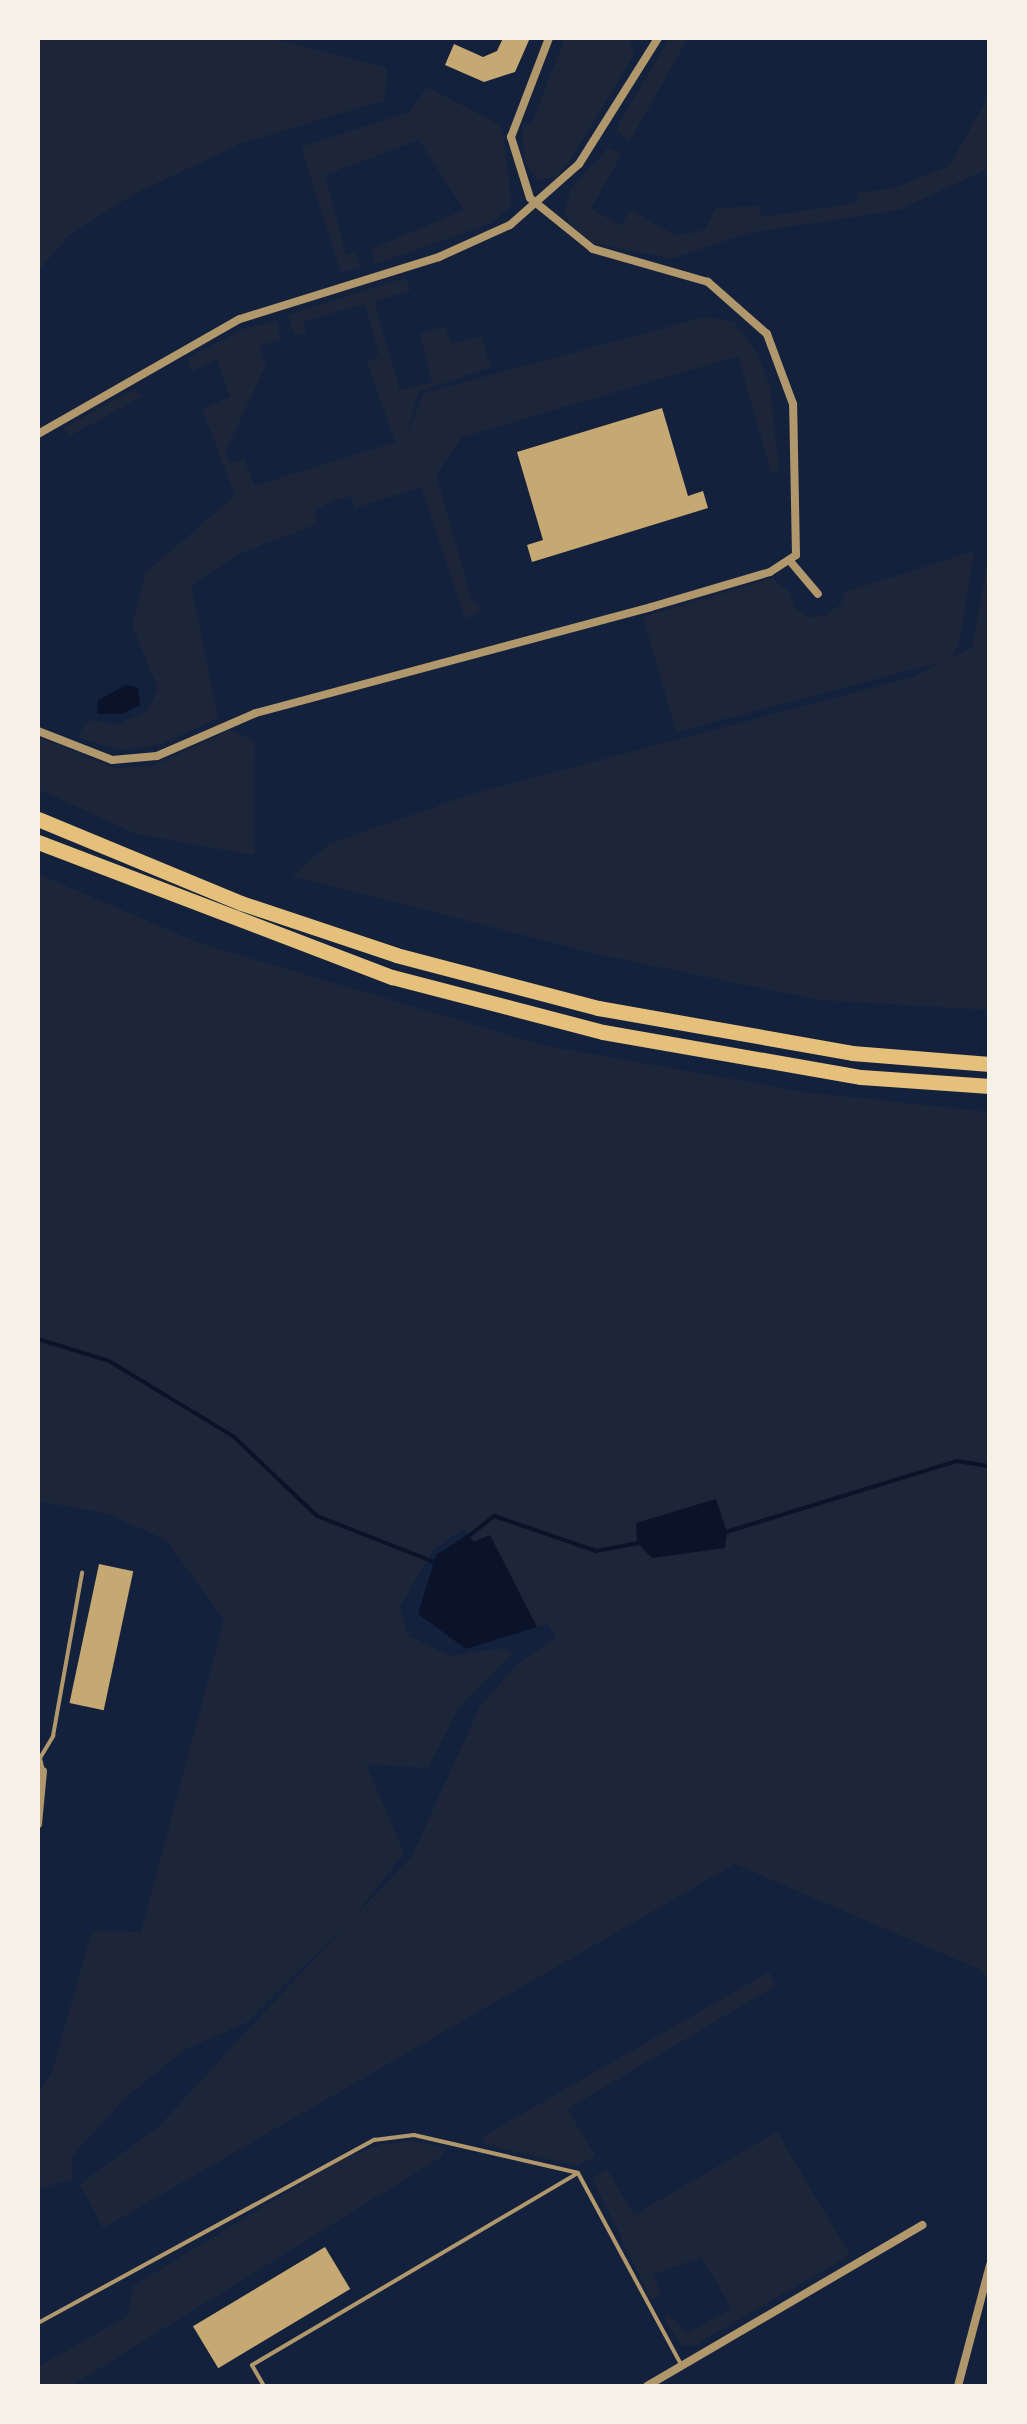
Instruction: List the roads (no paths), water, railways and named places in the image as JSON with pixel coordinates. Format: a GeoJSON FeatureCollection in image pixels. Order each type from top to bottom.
{"type":"FeatureCollection","features":[{"type":"Feature","properties":{"kind":"highway"},"geometry":{"type":"LineString","coordinates":[[38,819],[241,903],[396,954],[598,1008],[852,1053],[990,1064]]}},
{"type":"Feature","properties":{"kind":"highway"},"geometry":{"type":"LineString","coordinates":[[38,842],[392,977],[603,1032],[861,1077],[990,1086]]}},
{"type":"Feature","properties":{"kind":"street"},"geometry":{"type":"LineString","coordinates":[[38,731],[112,760],[158,756],[268,710],[651,607],[790,562],[799,546],[793,404],[767,334],[708,282],[593,249],[536,207],[513,159],[511,137],[548,38]]}},
{"type":"Feature","properties":{"kind":"street"},"geometry":{"type":"LineString","coordinates":[[38,434],[240,319],[462,248],[536,207],[579,164],[656,38]]}},
{"type":"Feature","properties":{"kind":"street"},"geometry":{"type":"LineString","coordinates":[[790,562],[818,594]]}},
{"type":"Feature","properties":{"kind":"street"},"geometry":{"type":"LineString","coordinates":[[38,1824],[43,1772]]}},
{"type":"Feature","properties":{"kind":"street"},"geometry":{"type":"LineString","coordinates":[[647,2386],[922,2226]]}},
{"type":"Feature","properties":{"kind":"street"},"geometry":{"type":"LineString","coordinates":[[958,2386],[990,2266]]}},
{"type":"Feature","properties":{"kind":"lane"},"geometry":{"type":"LineString","coordinates":[[43,1772],[40,1758],[53,1736],[82,1573]]}},
{"type":"Feature","properties":{"kind":"lane"},"geometry":{"type":"LineString","coordinates":[[38,2323],[374,2140],[414,2134],[578,2172],[682,2366]]}},
{"type":"Feature","properties":{"kind":"lane"},"geometry":{"type":"LineString","coordinates":[[264,2386],[252,2365],[578,2172]]}},
{"type":"Feature","properties":{"kind":"waterway"},"geometry":{"type":"LineString","coordinates":[[38,1339],[109,1361],[233,1436],[317,1516],[437,1563]]}},
{"type":"Feature","properties":{"kind":"waterway"},"geometry":{"type":"LineString","coordinates":[[726,1532],[957,1461],[990,1466]]}},
{"type":"Feature","properties":{"kind":"waterway"},"geometry":{"type":"LineString","coordinates":[[466,1538],[494,1516],[596,1551],[638,1543]]}}]}
